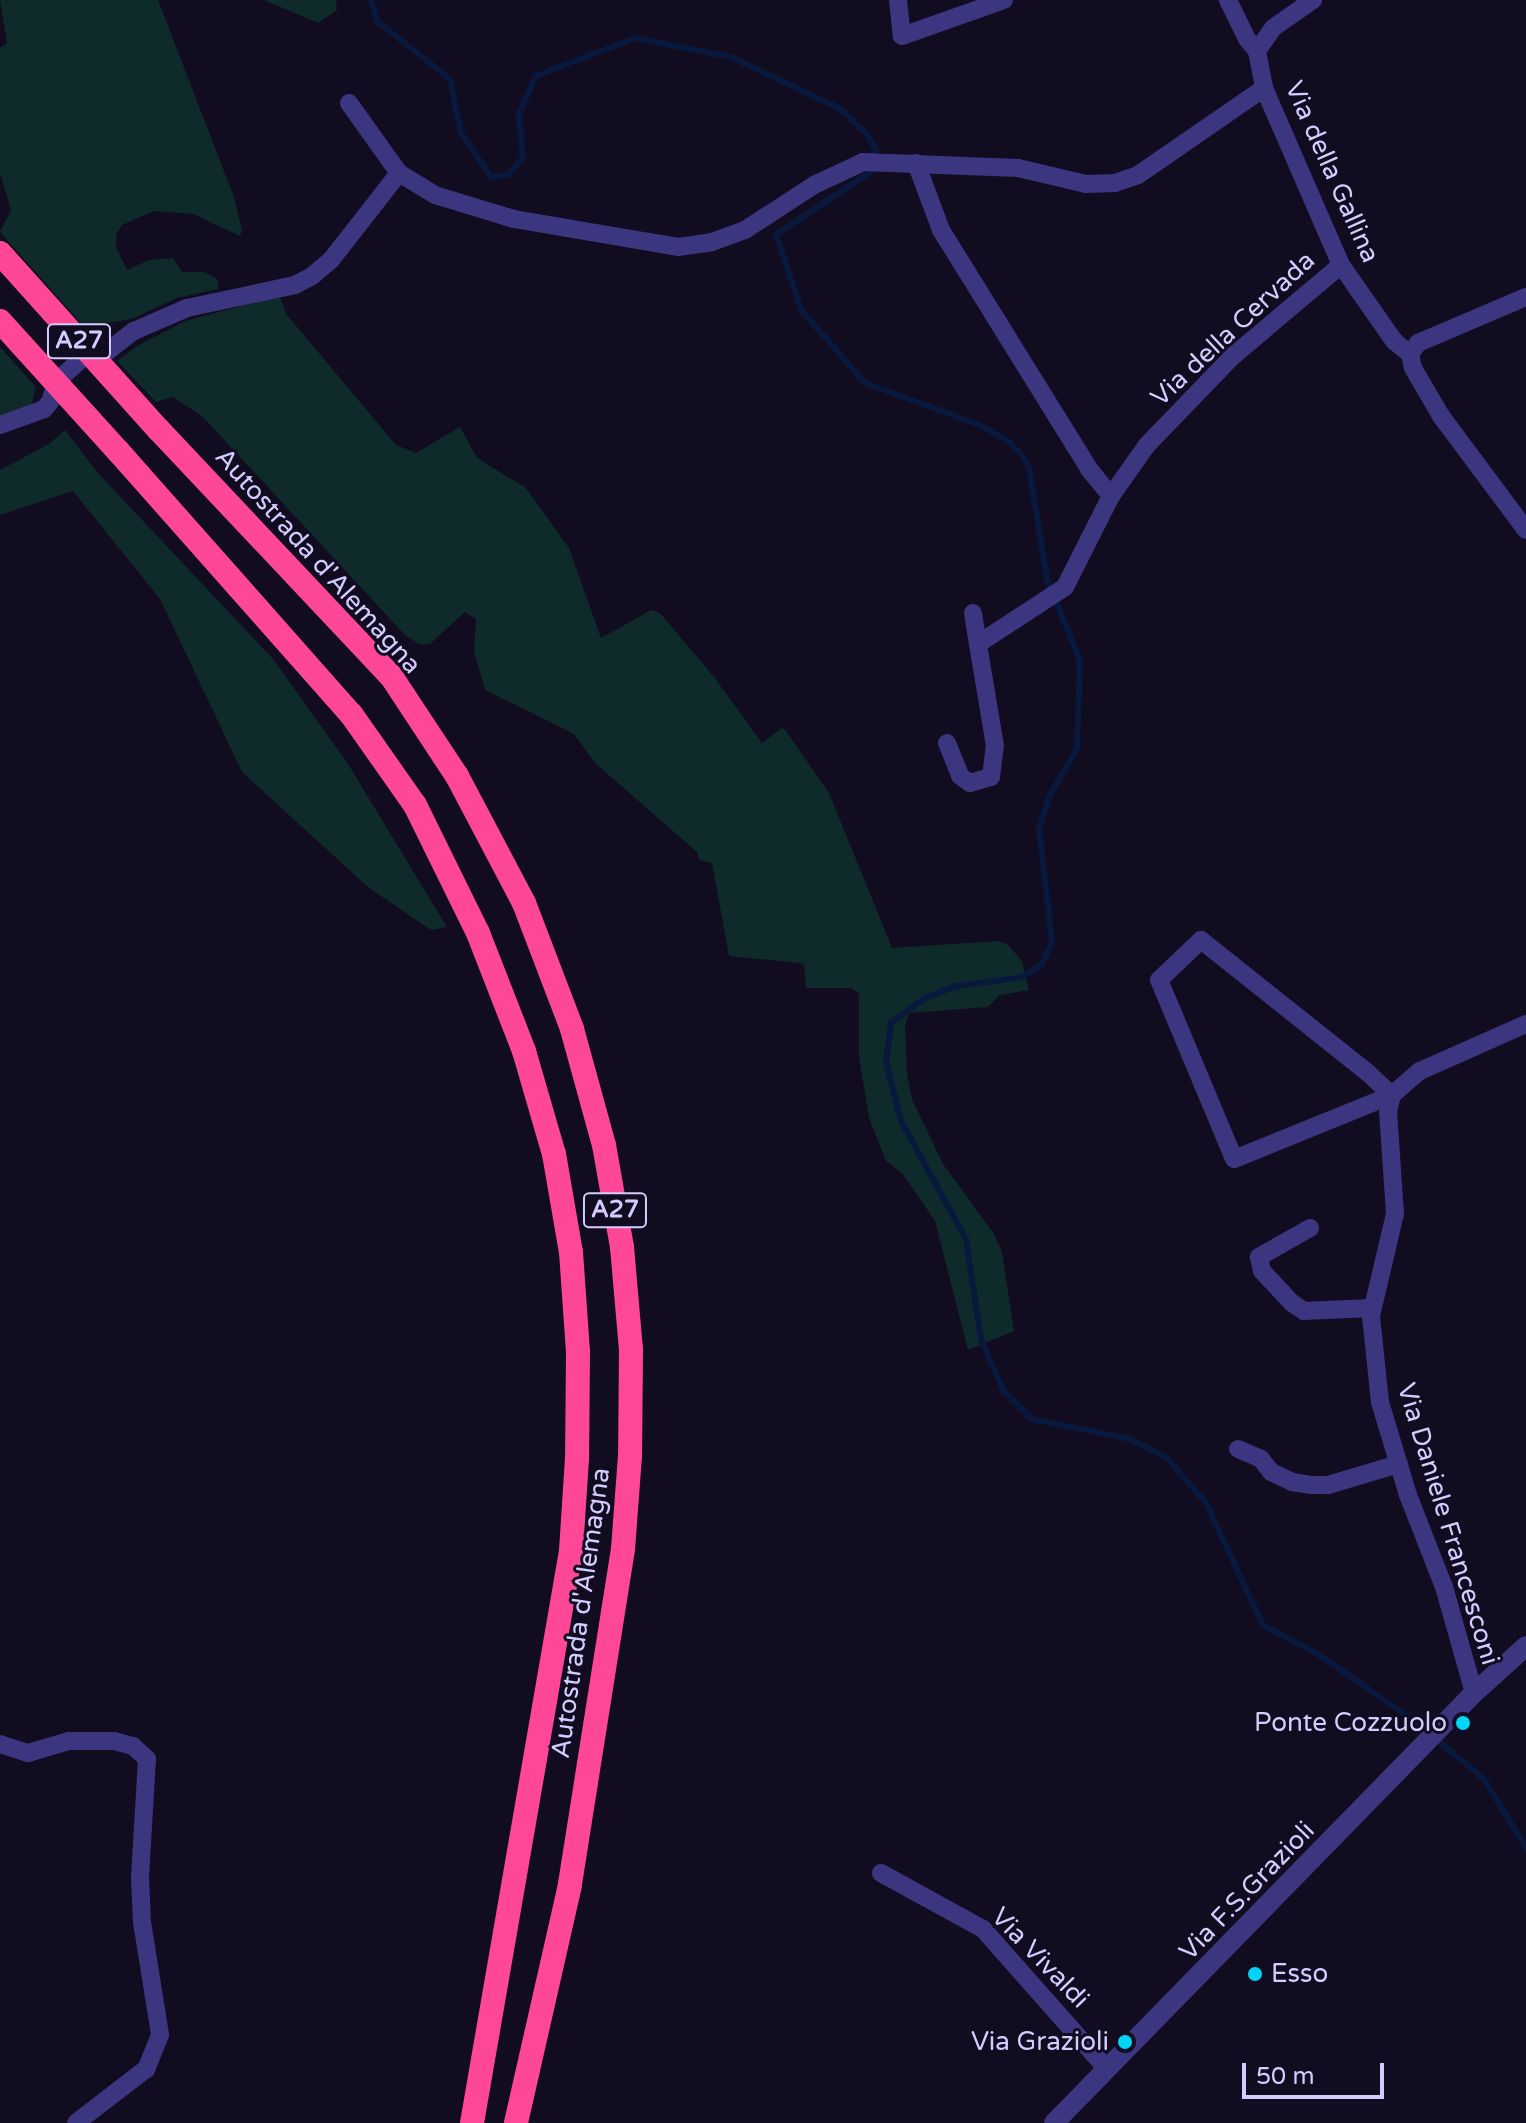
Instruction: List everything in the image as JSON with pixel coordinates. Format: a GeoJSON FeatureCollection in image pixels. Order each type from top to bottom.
{"type":"FeatureCollection","features":[{"type":"Feature","properties":{"kind":"highway","name":"Autostrada d'Alemagna"},"geometry":{"type":"LineString","coordinates":[[0,253],[158,429],[391,676],[457,776],[524,903],[572,1029],[604,1145],[622,1247],[631,1349],[630,1456],[623,1549],[570,1885],[516,2123]]}},
{"type":"Feature","properties":{"kind":"highway","name":"Autostrada d'Alemagna"},"geometry":{"type":"LineString","coordinates":[[0,321],[351,714],[415,805],[478,933],[524,1051],[554,1154],[571,1252],[578,1351],[577,1458],[571,1551],[516,1883],[472,2123]]}},
{"type":"Feature","properties":{"kind":"street"},"geometry":{"type":"LineString","coordinates":[[898,0],[902,36],[1004,0]]}},
{"type":"Feature","properties":{"kind":"street","name":"Via della Gallina"},"geometry":{"type":"LineString","coordinates":[[1228,0],[1247,39],[1257,51],[1264,88],[1341,265],[1394,341],[1410,354],[1413,368],[1441,416],[1526,530]]}},
{"type":"Feature","properties":{"kind":"street"},"geometry":{"type":"LineString","coordinates":[[1257,51],[1266,35],[1313,0]]}},
{"type":"Feature","properties":{"kind":"street"},"geometry":{"type":"LineString","coordinates":[[349,103],[399,173],[435,195],[514,219],[678,247],[712,242],[745,230],[814,185],[863,162],[1018,168],[1086,184],[1115,183],[1138,175],[1264,88]]}},
{"type":"Feature","properties":{"kind":"street"},"geometry":{"type":"LineString","coordinates":[[916,163],[941,230],[1089,469],[1111,496]]}},
{"type":"Feature","properties":{"kind":"street"},"geometry":{"type":"LineString","coordinates":[[0,425],[44,409],[50,402],[57,381],[86,355],[108,351],[134,331],[187,308],[295,285],[312,276],[331,260],[399,173]]}},
{"type":"Feature","properties":{"kind":"street","name":"Via della Cervada"},"geometry":{"type":"LineString","coordinates":[[978,644],[1065,587],[1111,496],[1147,445],[1233,356],[1341,265]]}},
{"type":"Feature","properties":{"kind":"street"},"geometry":{"type":"LineString","coordinates":[[1410,354],[1418,343],[1526,297]]}},
{"type":"Feature","properties":{"kind":"street"},"geometry":{"type":"LineString","coordinates":[[947,743],[960,776],[970,783],[991,777],[995,746],[973,613]]}},
{"type":"Feature","properties":{"kind":"street"},"geometry":{"type":"LineString","coordinates":[[1392,1095],[1201,940],[1159,980],[1234,1159],[1392,1095],[1420,1071],[1526,1024]]}},
{"type":"Feature","properties":{"kind":"street","name":"Via Daniele Francesconi"},"geometry":{"type":"LineString","coordinates":[[1392,1095],[1388,1112],[1395,1214],[1371,1308],[1377,1389],[1399,1464],[1444,1587],[1474,1693]]}},
{"type":"Feature","properties":{"kind":"street"},"geometry":{"type":"LineString","coordinates":[[1310,1228],[1259,1257],[1262,1271],[1292,1303],[1304,1311],[1371,1308]]}},
{"type":"Feature","properties":{"kind":"street"},"geometry":{"type":"LineString","coordinates":[[1238,1449],[1261,1459],[1271,1472],[1292,1482],[1312,1485],[1328,1485],[1399,1464]]}},
{"type":"Feature","properties":{"kind":"street","name":"Via F.S.Grazioli"},"geometry":{"type":"LineString","coordinates":[[1054,2123],[1474,1693],[1526,1646]]}},
{"type":"Feature","properties":{"kind":"street"},"geometry":{"type":"LineString","coordinates":[[0,1744],[28,1753],[69,1741],[114,1741],[133,1746],[147,1759],[140,1893],[160,2035],[146,2069],[76,2123]]}},
{"type":"Feature","properties":{"kind":"street","name":"Via Vivaldi"},"geometry":{"type":"LineString","coordinates":[[881,1873],[983,1929],[1107,2069]]}},
{"type":"Feature","properties":{"kind":"green space"},"geometry":{"type":"Polygon","coordinates":[[[0,0],[158,0],[234,197],[242,230],[240,236],[193,214],[154,211],[122,225],[116,235],[116,247],[127,270],[149,260],[173,258],[182,272],[204,272],[218,280],[218,289],[177,298],[132,319],[98,324],[88,331],[0,232],[11,210],[0,173],[0,48],[7,43],[0,0]]]}},
{"type":"Feature","properties":{"kind":"green space"},"geometry":{"type":"Polygon","coordinates":[[[264,0],[336,0],[337,10],[318,23],[264,0]]]}},
{"type":"Feature","properties":{"kind":"green space"},"geometry":{"type":"Polygon","coordinates":[[[279,296],[287,315],[396,445],[416,453],[460,427],[477,458],[526,488],[569,548],[601,638],[651,610],[660,613],[714,677],[762,743],[782,728],[786,731],[829,793],[892,948],[998,941],[1007,944],[1022,961],[1029,990],[1000,995],[988,1007],[909,1013],[905,1026],[907,1074],[912,1099],[943,1164],[994,1234],[1002,1252],[1014,1331],[968,1350],[935,1221],[902,1173],[886,1161],[869,1118],[859,1057],[859,994],[851,988],[806,988],[804,965],[801,963],[729,956],[712,863],[699,860],[697,852],[595,763],[574,734],[485,690],[474,651],[476,619],[465,612],[430,644],[419,644],[405,635],[202,416],[173,397],[156,402],[117,361],[137,346],[185,321],[279,296]]]}},
{"type":"Feature","properties":{"kind":"green space"},"geometry":{"type":"Polygon","coordinates":[[[0,347],[36,387],[31,406],[0,424],[0,347]]]}},
{"type":"Feature","properties":{"kind":"green space"},"geometry":{"type":"Polygon","coordinates":[[[65,430],[97,472],[273,659],[348,764],[447,927],[431,930],[369,888],[242,772],[160,599],[73,491],[0,515],[0,470],[49,444],[65,430]]]}},
{"type":"Feature","properties":{"kind":"waterway"},"geometry":{"type":"LineString","coordinates":[[371,0],[377,21],[450,79],[461,133],[491,177],[508,175],[523,158],[519,114],[536,76],[635,38],[731,57],[839,108],[867,134],[876,150],[872,171],[776,235],[801,310],[865,383],[977,424],[1007,440],[1022,455],[1029,467],[1047,579],[1080,660],[1077,749],[1050,795],[1039,828],[1052,942],[1042,964],[1023,977],[956,986],[925,998],[891,1023],[886,1062],[901,1121],[966,1239],[981,1339],[1003,1390],[1032,1419],[1130,1439],[1167,1458],[1206,1503],[1263,1625],[1323,1657],[1418,1724],[1484,1779],[1526,1848]]}},
{"type":"Feature","properties":{"kind":"place","name":"Ponte Cozzuolo"},"geometry":{"type":"Point","coordinates":[1463,1723]}},
{"type":"Feature","properties":{"kind":"place","name":"Esso"},"geometry":{"type":"Point","coordinates":[1255,1974]}},
{"type":"Feature","properties":{"kind":"place","name":"Via Grazioli"},"geometry":{"type":"Point","coordinates":[1125,2042]}}]}
